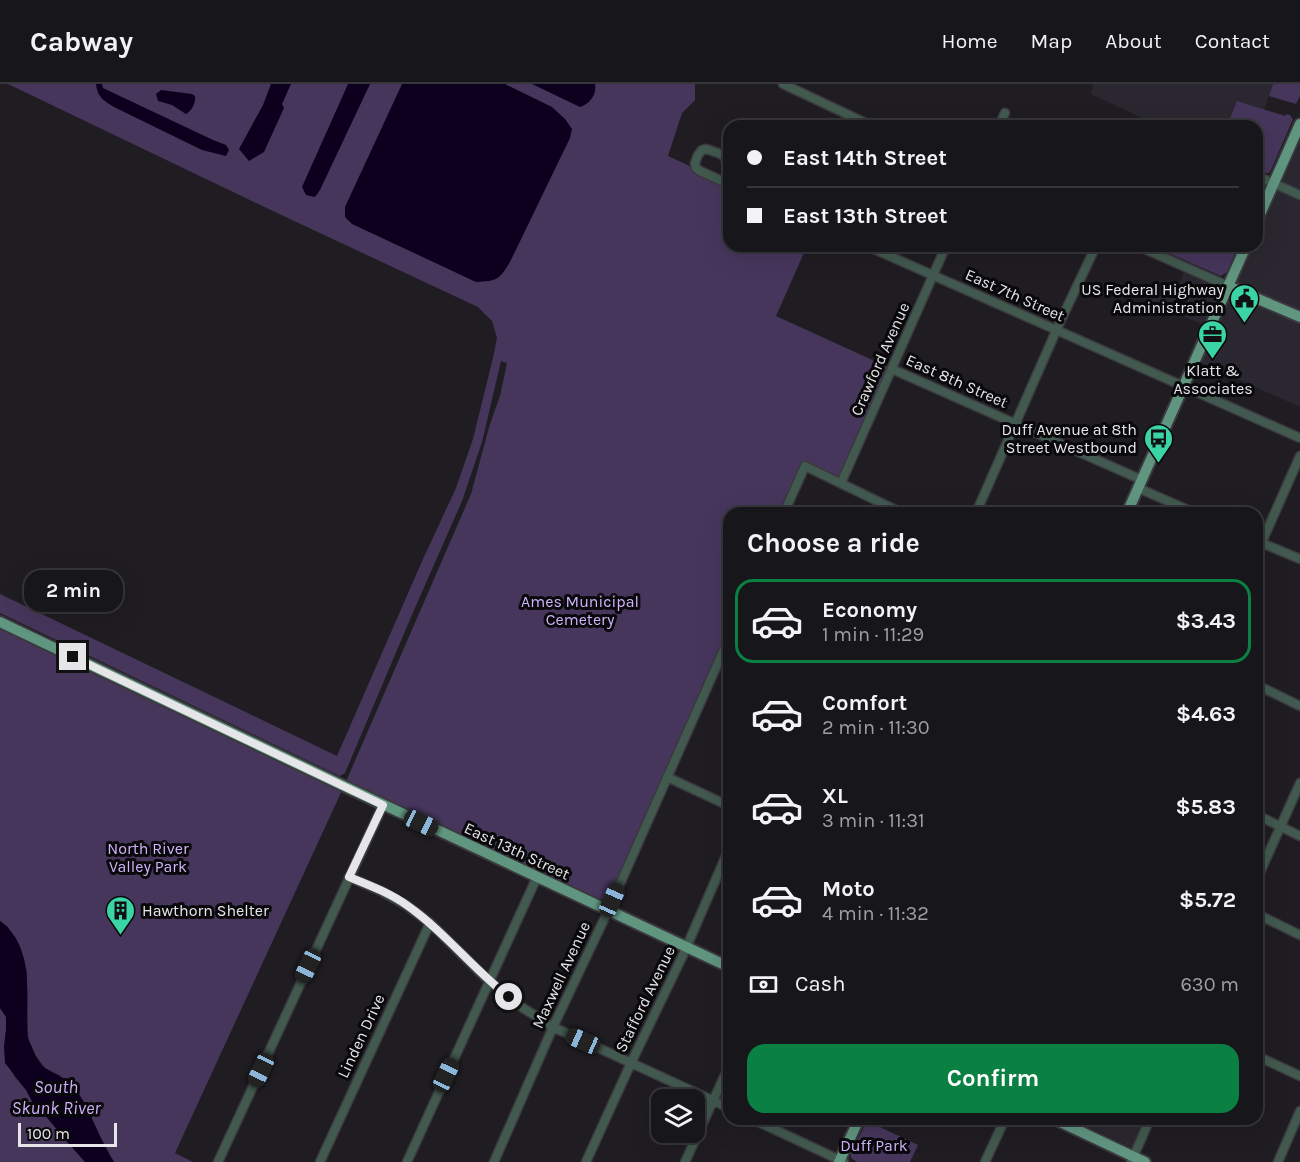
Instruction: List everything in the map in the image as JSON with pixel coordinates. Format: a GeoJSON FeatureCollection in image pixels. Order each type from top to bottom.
{"type":"FeatureCollection","features":[{"type":"Feature","properties":{"kind":"main road"},"geometry":{"type":"LineString","coordinates":[[1263,208],[1300,124]]}},
{"type":"Feature","properties":{"kind":"main road"},"geometry":{"type":"LineString","coordinates":[[1130,507],[1243,252]]}},
{"type":"Feature","properties":{"kind":"main road"},"geometry":{"type":"LineString","coordinates":[[1228,286],[1300,317]]}},
{"type":"Feature","properties":{"kind":"main road","name":"East 13th Street"},"geometry":{"type":"LineString","coordinates":[[0,622],[723,965]]}},
{"type":"Feature","properties":{"kind":"main road"},"geometry":{"type":"LineString","coordinates":[[841,1161],[856,1125]]}},
{"type":"Feature","properties":{"kind":"main road"},"geometry":{"type":"LineString","coordinates":[[1066,1125],[1132,1159],[1146,1162]]}},
{"type":"Feature","properties":{"kind":"street"},"geometry":{"type":"LineString","coordinates":[[783,84],[859,120]]}},
{"type":"Feature","properties":{"kind":"street"},"geometry":{"type":"LineString","coordinates":[[1002,120],[1005,113]]}},
{"type":"Feature","properties":{"kind":"street"},"geometry":{"type":"LineString","coordinates":[[723,156],[706,149],[699,152],[695,163],[696,168],[700,171],[723,181]]}},
{"type":"Feature","properties":{"kind":"street"},"geometry":{"type":"LineString","coordinates":[[1263,179],[1300,195]]}},
{"type":"Feature","properties":{"kind":"street","name":"East 7th Street"},"geometry":{"type":"LineString","coordinates":[[881,252],[1300,438]]}},
{"type":"Feature","properties":{"kind":"street","name":"Crawford Avenue"},"geometry":{"type":"LineString","coordinates":[[841,483],[943,252]]}},
{"type":"Feature","properties":{"kind":"street"},"geometry":{"type":"LineString","coordinates":[[979,507],[1093,252]]}},
{"type":"Feature","properties":{"kind":"street"},"geometry":{"type":"LineString","coordinates":[[1152,252],[1228,286]]}},
{"type":"Feature","properties":{"kind":"street","name":"East 8th Street"},"geometry":{"type":"LineString","coordinates":[[892,369],[1015,423],[1184,507]]}},
{"type":"Feature","properties":{"kind":"street"},"geometry":{"type":"LineString","coordinates":[[1263,533],[1300,456]]}},
{"type":"Feature","properties":{"kind":"street"},"geometry":{"type":"LineString","coordinates":[[787,507],[805,466],[890,507]]}},
{"type":"Feature","properties":{"kind":"street"},"geometry":{"type":"LineString","coordinates":[[1263,543],[1300,559]]}},
{"type":"Feature","properties":{"kind":"street","name":"Maxwell Avenue"},"geometry":{"type":"LineString","coordinates":[[494,1162],[552,1027],[608,911],[667,777],[723,663]]}},
{"type":"Feature","properties":{"kind":"street"},"geometry":{"type":"LineString","coordinates":[[1263,688],[1300,705]]}},
{"type":"Feature","properties":{"kind":"street"},"geometry":{"type":"LineString","coordinates":[[667,777],[723,803]]}},
{"type":"Feature","properties":{"kind":"street"},"geometry":{"type":"LineString","coordinates":[[1263,866],[1300,783]]}},
{"type":"Feature","properties":{"kind":"street"},"geometry":{"type":"LineString","coordinates":[[218,1162],[383,805]]}},
{"type":"Feature","properties":{"kind":"street"},"geometry":{"type":"LineString","coordinates":[[1263,818],[1300,836]]}},
{"type":"Feature","properties":{"kind":"street","name":"Stafford Avenue"},"geometry":{"type":"LineString","coordinates":[[586,1162],[686,948],[723,863]]}},
{"type":"Feature","properties":{"kind":"street"},"geometry":{"type":"LineString","coordinates":[[349,877],[406,905],[430,923],[489,981],[552,1027],[723,1105]]}},
{"type":"Feature","properties":{"kind":"street"},"geometry":{"type":"LineString","coordinates":[[407,1162],[537,877]]}},
{"type":"Feature","properties":{"kind":"street"},"geometry":{"type":"LineString","coordinates":[[1263,917],[1300,935]]}},
{"type":"Feature","properties":{"kind":"street","name":"Linden Drive"},"geometry":{"type":"LineString","coordinates":[[320,1162],[430,923]]}},
{"type":"Feature","properties":{"kind":"street"},"geometry":{"type":"LineString","coordinates":[[1263,1059],[1300,1076]]}},
{"type":"Feature","properties":{"kind":"street"},"geometry":{"type":"LineString","coordinates":[[685,1162],[723,1079]]}},
{"type":"Feature","properties":{"kind":"street"},"geometry":{"type":"LineString","coordinates":[[1278,1162],[1300,1111]]}},
{"type":"Feature","properties":{"kind":"street"},"geometry":{"type":"LineString","coordinates":[[765,1125],[841,1161]]}},
{"type":"Feature","properties":{"kind":"street"},"geometry":{"type":"LineString","coordinates":[[985,1162],[1002,1125]]}},
{"type":"Feature","properties":{"kind":"street"},"geometry":{"type":"LineString","coordinates":[[1132,1159],[1147,1125]]}},
{"type":"Feature","properties":{"kind":"shaded area"},"geometry":{"type":"Polygon","coordinates":[[[1093,84],[1273,84],[1264,110],[1237,102],[1230,120],[1146,120],[1091,94],[1093,84]]]}},
{"type":"Feature","properties":{"kind":"shaded area"},"geometry":{"type":"Polygon","coordinates":[[[1300,142],[1300,407],[1201,363],[1250,252],[1263,252],[1263,225],[1300,142]]]}},
{"type":"Feature","properties":{"kind":"shaded area"},"geometry":{"type":"Polygon","coordinates":[[[1184,272],[1218,289],[1203,325],[1148,300],[1154,287],[1174,295],[1184,272]]]}},
{"type":"Feature","properties":{"kind":"shaded area"},"geometry":{"type":"Polygon","coordinates":[[[1083,1125],[1145,1125],[1135,1146],[1131,1147],[1083,1125]]]}},
{"type":"Feature","properties":{"kind":"green space","name":"Ames Municipal Cemetery"},"geometry":{"type":"Polygon","coordinates":[[[8,84],[695,84],[695,100],[682,113],[668,156],[723,181],[723,252],[804,252],[776,316],[892,369],[841,483],[805,466],[787,507],[723,507],[723,652],[608,911],[344,786],[471,494],[500,396],[507,363],[501,361],[482,442],[462,501],[345,773],[340,776],[0,613],[0,594],[337,756],[456,488],[473,439],[497,338],[492,321],[478,307],[8,84]]]}},
{"type":"Feature","properties":{"kind":"green space"},"geometry":{"type":"Polygon","coordinates":[[[1273,84],[1300,84],[1300,96],[1296,104],[1269,96],[1273,84]]]}},
{"type":"Feature","properties":{"kind":"green space"},"geometry":{"type":"Polygon","coordinates":[[[1237,101],[1285,116],[1287,114],[1293,119],[1269,173],[1263,173],[1263,120],[1229,120],[1237,101]]]}},
{"type":"Feature","properties":{"kind":"green space"},"geometry":{"type":"Polygon","coordinates":[[[1166,252],[1235,252],[1227,272],[1221,276],[1166,252]]]}},
{"type":"Feature","properties":{"kind":"green space","name":"North River Valley Park"},"geometry":{"type":"Polygon","coordinates":[[[0,622],[344,786],[175,1153],[193,1162],[114,1162],[78,1095],[59,1075],[45,1068],[36,1056],[28,1038],[27,972],[24,959],[8,927],[0,921],[0,622]]]}},
{"type":"Feature","properties":{"kind":"green space"},"geometry":{"type":"Polygon","coordinates":[[[0,1008],[6,1017],[4,1047],[14,1076],[26,1090],[32,1102],[85,1162],[0,1162],[0,1008]]]}},
{"type":"Feature","properties":{"kind":"green space","name":"Duff Park"},"geometry":{"type":"Polygon","coordinates":[[[865,1125],[876,1125],[918,1145],[910,1162],[857,1162],[851,1158],[851,1153],[865,1125]]]}},
{"type":"Feature","properties":{"kind":"water"},"geometry":{"type":"Polygon","coordinates":[[[96,84],[102,84],[103,88],[226,145],[229,150],[226,156],[202,150],[108,104],[102,99],[96,84]]]}},
{"type":"Feature","properties":{"kind":"water"},"geometry":{"type":"Polygon","coordinates":[[[271,84],[291,84],[282,104],[284,108],[264,152],[249,161],[239,149],[263,105],[271,84]]]}},
{"type":"Feature","properties":{"kind":"water"},"geometry":{"type":"Polygon","coordinates":[[[348,84],[370,84],[320,190],[315,197],[306,195],[302,187],[348,84]]]}},
{"type":"Feature","properties":{"kind":"water"},"geometry":{"type":"Polygon","coordinates":[[[402,84],[505,84],[552,107],[572,129],[570,138],[510,262],[497,278],[476,282],[352,224],[345,217],[345,207],[402,84]]]}},
{"type":"Feature","properties":{"kind":"water"},"geometry":{"type":"Polygon","coordinates":[[[532,84],[595,84],[595,91],[587,104],[580,107],[532,84]]]}},
{"type":"Feature","properties":{"kind":"water"},"geometry":{"type":"Polygon","coordinates":[[[161,90],[192,94],[195,96],[193,106],[186,114],[172,105],[158,101],[156,94],[161,90]]]}},
{"type":"Feature","properties":{"kind":"water","name":"South Skunk River"},"geometry":{"type":"Polygon","coordinates":[[[0,921],[9,929],[21,949],[27,985],[27,1034],[37,1059],[48,1070],[69,1082],[76,1090],[114,1162],[85,1162],[32,1101],[5,1063],[6,1017],[0,1008],[0,921]]]}},
{"type":"Feature","properties":{"kind":"place","name":"US Federal Highway Administration"},"geometry":{"type":"Point","coordinates":[1245,324]}},
{"type":"Feature","properties":{"kind":"place","name":"Klatt & Associates"},"geometry":{"type":"Point","coordinates":[1213,360]}},
{"type":"Feature","properties":{"kind":"place","name":"Duff Avenue at 8th Street Westbound"},"geometry":{"type":"Point","coordinates":[1158,464]}},
{"type":"Feature","properties":{"kind":"place","name":"Hawthorn Shelter"},"geometry":{"type":"Point","coordinates":[121,936]}},
{"type":"Feature","properties":{"kind":"route"},"geometry":{"type":"LineString","coordinates":[[73,657],[383,805],[349,877],[406,905],[430,923],[489,981],[509,997]]}}]}
